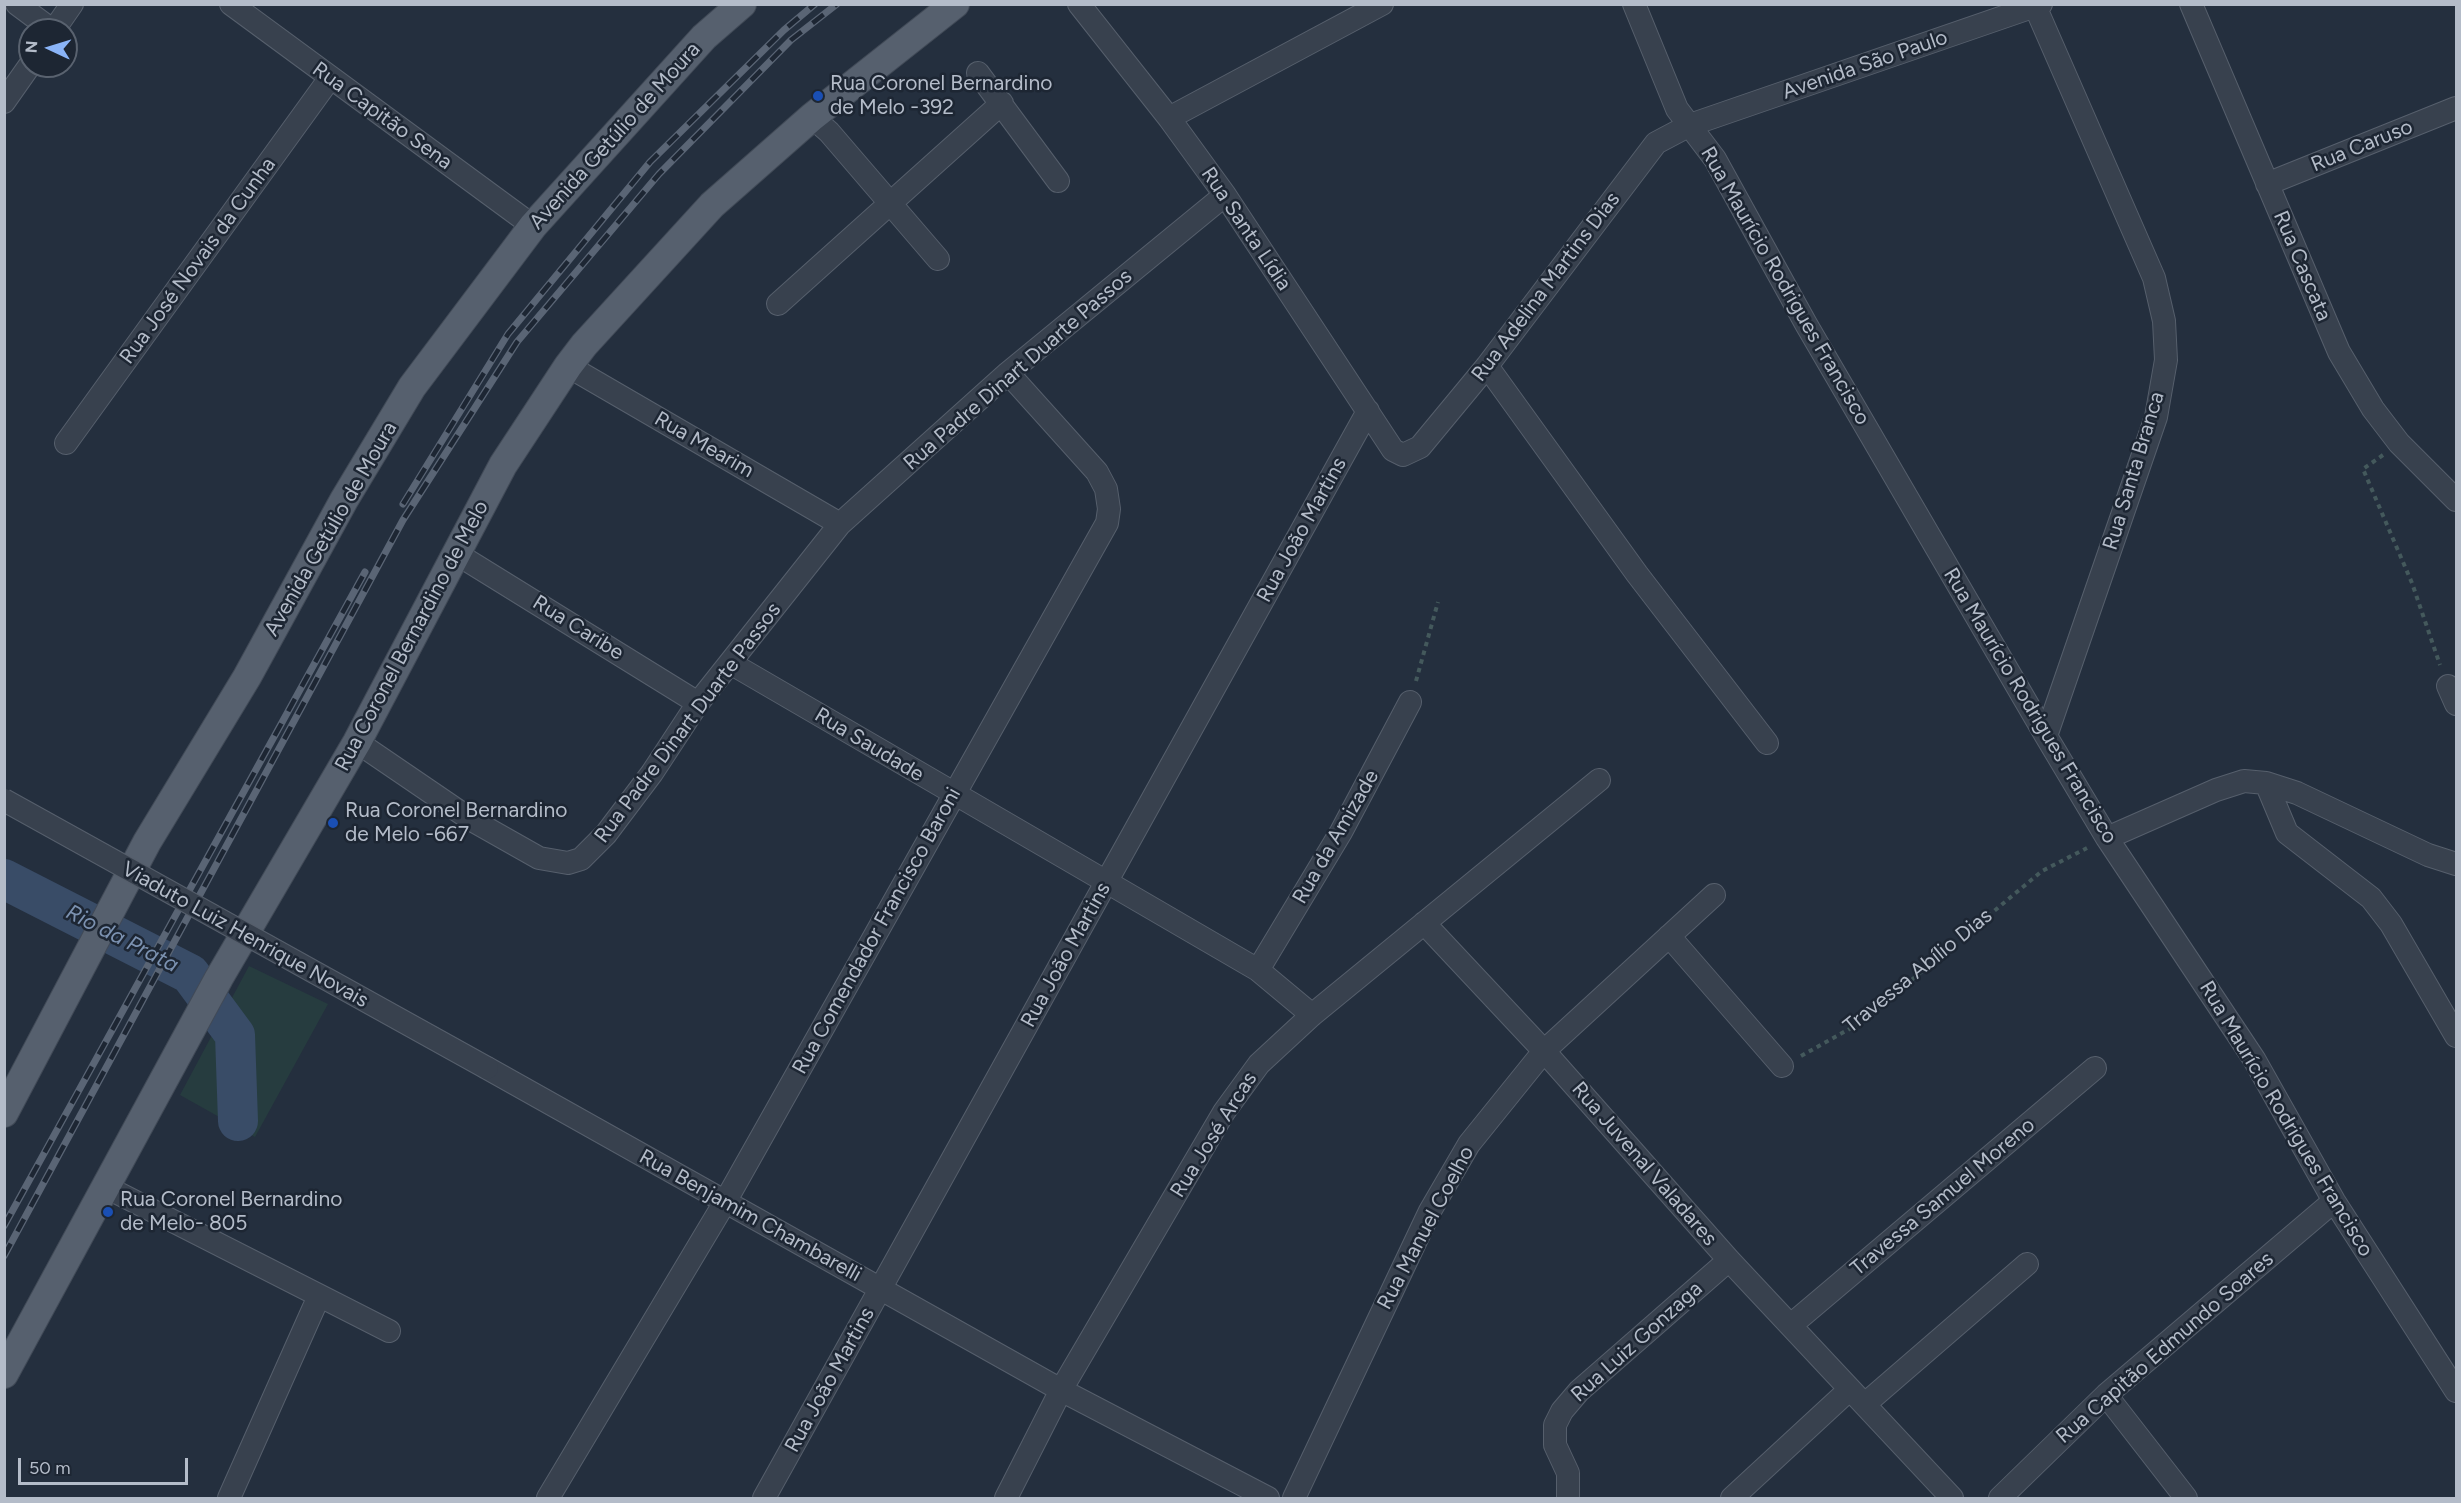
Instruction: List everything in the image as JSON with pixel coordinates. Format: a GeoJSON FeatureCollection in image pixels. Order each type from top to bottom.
{"type":"FeatureCollection","features":[{"type":"Feature","properties":{"kind":"main road","name":"Avenida Getúlio de Moura"},"geometry":{"type":"LineString","coordinates":[[4,1113],[147,842],[247,677],[344,500],[412,387],[533,226],[704,37],[742,4]]}},
{"type":"Feature","properties":{"kind":"main road","name":"Rua Coronel Bernardino de Melo"},"geometry":{"type":"LineString","coordinates":[[4,1374],[219,978],[357,742],[503,465],[568,366],[584,345],[704,214],[812,117],[955,4]]}},
{"type":"Feature","properties":{"kind":"street"},"geometry":{"type":"LineString","coordinates":[[17,4],[36,18]]}},
{"type":"Feature","properties":{"kind":"street"},"geometry":{"type":"LineString","coordinates":[[62,18],[72,4]]}},
{"type":"Feature","properties":{"kind":"street","name":"Rua Capitão Sena"},"geometry":{"type":"LineString","coordinates":[[231,4],[533,226]]}},
{"type":"Feature","properties":{"kind":"street","name":"Rua Santa Lídia"},"geometry":{"type":"LineString","coordinates":[[1079,4],[1169,118],[1225,195],[1393,450],[1407,454]]}},
{"type":"Feature","properties":{"kind":"street"},"geometry":{"type":"LineString","coordinates":[[1169,118],[1382,4]]}},
{"type":"Feature","properties":{"kind":"street","name":"Rua Maurício Rodrigues Francisco"},"geometry":{"type":"LineString","coordinates":[[1634,4],[1669,93],[1714,159],[1806,324],[2046,736],[2107,838],[2254,1059],[2334,1201],[2457,1391]]}},
{"type":"Feature","properties":{"kind":"street","name":"Rua Cascata"},"geometry":{"type":"LineString","coordinates":[[2191,4],[2339,352],[2373,409],[2399,443],[2457,500]]}},
{"type":"Feature","properties":{"kind":"street","name":"Avenida São Paulo"},"geometry":{"type":"LineString","coordinates":[[1690,125],[2038,5]]}},
{"type":"Feature","properties":{"kind":"street","name":"Rua Santa Branca"},"geometry":{"type":"LineString","coordinates":[[2038,5],[2154,278],[2164,321],[2166,360],[2156,417],[2046,736]]}},
{"type":"Feature","properties":{"kind":"street"},"geometry":{"type":"LineString","coordinates":[[978,73],[1058,181]]}},
{"type":"Feature","properties":{"kind":"street"},"geometry":{"type":"LineString","coordinates":[[4,102],[21,78]]}},
{"type":"Feature","properties":{"kind":"street","name":"Rua José Novais da Cunha"},"geometry":{"type":"LineString","coordinates":[[66,443],[330,78]]}},
{"type":"Feature","properties":{"kind":"street"},"geometry":{"type":"LineString","coordinates":[[778,304],[1002,104]]}},
{"type":"Feature","properties":{"kind":"street","name":"Rua Caruso"},"geometry":{"type":"LineString","coordinates":[[2267,184],[2457,108]]}},
{"type":"Feature","properties":{"kind":"street"},"geometry":{"type":"LineString","coordinates":[[812,117],[829,132],[938,259]]}},
{"type":"Feature","properties":{"kind":"street","name":"Rua Adelina Martins Dias"},"geometry":{"type":"LineString","coordinates":[[1407,454],[1420,447],[1487,366],[1656,142],[1690,125]]}},
{"type":"Feature","properties":{"kind":"street","name":"Rua Padre Dinart Duarte Passos"},"geometry":{"type":"LineString","coordinates":[[357,742],[470,819],[512,844],[539,858],[568,863],[581,859],[606,834],[698,703],[732,664],[840,524],[1008,373],[1225,195]]}},
{"type":"Feature","properties":{"kind":"street","name":"Rua Mearim"},"geometry":{"type":"LineString","coordinates":[[568,366],[840,524]]}},
{"type":"Feature","properties":{"kind":"street"},"geometry":{"type":"LineString","coordinates":[[1487,366],[1637,574],[1767,743]]}},
{"type":"Feature","properties":{"kind":"street","name":"Rua Comendador Francisco Baroni"},"geometry":{"type":"LineString","coordinates":[[548,1498],[725,1202],[1107,523],[1109,509],[1106,489],[1097,472],[1008,373]]}},
{"type":"Feature","properties":{"kind":"street","name":"Rua João Martins"},"geometry":{"type":"LineString","coordinates":[[764,1498],[1368,411]]}},
{"type":"Feature","properties":{"kind":"street","name":"Rua Caribe"},"geometry":{"type":"LineString","coordinates":[[457,554],[698,703]]}},
{"type":"Feature","properties":{"kind":"street","name":"Rua Saudade"},"geometry":{"type":"LineString","coordinates":[[732,664],[953,795],[1107,881],[1258,970],[1312,1015]]}},
{"type":"Feature","properties":{"kind":"street","name":"Rua da Amizade"},"geometry":{"type":"LineString","coordinates":[[1258,970],[1341,832],[1410,702]]}},
{"type":"Feature","properties":{"kind":"street","name":"Rua José Arcas"},"geometry":{"type":"LineString","coordinates":[[1006,1498],[1060,1390],[1224,1112],[1259,1064],[1312,1015],[1599,780]]}},
{"type":"Feature","properties":{"kind":"street"},"geometry":{"type":"LineString","coordinates":[[2107,838],[2216,790],[2244,781],[2266,783],[2297,793],[2428,855],[2457,864]]}},
{"type":"Feature","properties":{"kind":"street"},"geometry":{"type":"LineString","coordinates":[[2266,783],[2287,833],[2371,898],[2391,924],[2457,1036]]}},
{"type":"Feature","properties":{"kind":"street","name":"Viaduto Luiz Henrique Novais"},"geometry":{"type":"LineString","coordinates":[[4,800],[487,1068]]}},
{"type":"Feature","properties":{"kind":"street","name":"Rua Manuel Coelho"},"geometry":{"type":"LineString","coordinates":[[1294,1498],[1430,1211],[1469,1144],[1544,1050],[1714,895]]}},
{"type":"Feature","properties":{"kind":"street","name":"Rua Juvenal Valadares"},"geometry":{"type":"LineString","coordinates":[[1424,923],[1544,1050],[1729,1260],[1952,1498]]}},
{"type":"Feature","properties":{"kind":"street"},"geometry":{"type":"LineString","coordinates":[[1669,936],[1782,1066]]}},
{"type":"Feature","properties":{"kind":"street","name":"Rua Benjamim Chambarelli"},"geometry":{"type":"LineString","coordinates":[[487,1068],[1060,1390],[1268,1498]]}},
{"type":"Feature","properties":{"kind":"street","name":"Travessa Samuel Moreno"},"geometry":{"type":"LineString","coordinates":[[1791,1325],[2095,1068]]}},
{"type":"Feature","properties":{"kind":"street"},"geometry":{"type":"LineString","coordinates":[[106,1187],[389,1331]]}},
{"type":"Feature","properties":{"kind":"street","name":"Rua Capitão Edmundo Soares"},"geometry":{"type":"LineString","coordinates":[[2000,1498],[2106,1395],[2334,1201]]}},
{"type":"Feature","properties":{"kind":"street","name":"Rua Luiz Gonzaga"},"geometry":{"type":"LineString","coordinates":[[1569,1498],[1568,1473],[1555,1445],[1556,1425],[1562,1411],[1579,1391],[1729,1260]]}},
{"type":"Feature","properties":{"kind":"street"},"geometry":{"type":"LineString","coordinates":[[1732,1498],[2027,1264]]}},
{"type":"Feature","properties":{"kind":"street"},"geometry":{"type":"LineString","coordinates":[[230,1498],[319,1296]]}},
{"type":"Feature","properties":{"kind":"street"},"geometry":{"type":"LineString","coordinates":[[2106,1395],[2186,1498]]}},
{"type":"Feature","properties":{"kind":"path"},"geometry":{"type":"LineString","coordinates":[[2399,443],[2363,469],[2412,583],[2452,695]]}},
{"type":"Feature","properties":{"kind":"path"},"geometry":{"type":"LineString","coordinates":[[1410,702],[1438,602]]}},
{"type":"Feature","properties":{"kind":"path","name":"Travessa Abílio Dias"},"geometry":{"type":"LineString","coordinates":[[1782,1066],[1860,1023],[2042,871],[2107,838]]}},
{"type":"Feature","properties":{"kind":"green space"},"geometry":{"type":"Polygon","coordinates":[[[249,966],[328,1004],[255,1137],[180,1095],[249,966]]]}},
{"type":"Feature","properties":{"kind":"waterway","name":"Rio da Prata"},"geometry":{"type":"LineString","coordinates":[[4,879],[190,974],[235,1035],[238,1121]]}},
{"type":"Feature","properties":{"kind":"railway"},"geometry":{"type":"LineString","coordinates":[[403,504],[508,334],[650,162],[784,30],[815,4]]}},
{"type":"Feature","properties":{"kind":"railway"},"geometry":{"type":"LineString","coordinates":[[4,1256],[403,520],[517,342],[659,174],[791,40],[837,4]]}},
{"type":"Feature","properties":{"kind":"railway"},"geometry":{"type":"LineString","coordinates":[[4,1226],[365,572]]}},
{"type":"Feature","properties":{"kind":"place","name":"Rua Coronel Bernardino de Melo -392"},"geometry":{"type":"Point","coordinates":[818,96]}},
{"type":"Feature","properties":{"kind":"place","name":"Rua Coronel Bernardino de Melo -667"},"geometry":{"type":"Point","coordinates":[333,823]}},
{"type":"Feature","properties":{"kind":"place","name":"Rua Coronel Bernardino de Melo- 805"},"geometry":{"type":"Point","coordinates":[108,1212]}}]}
